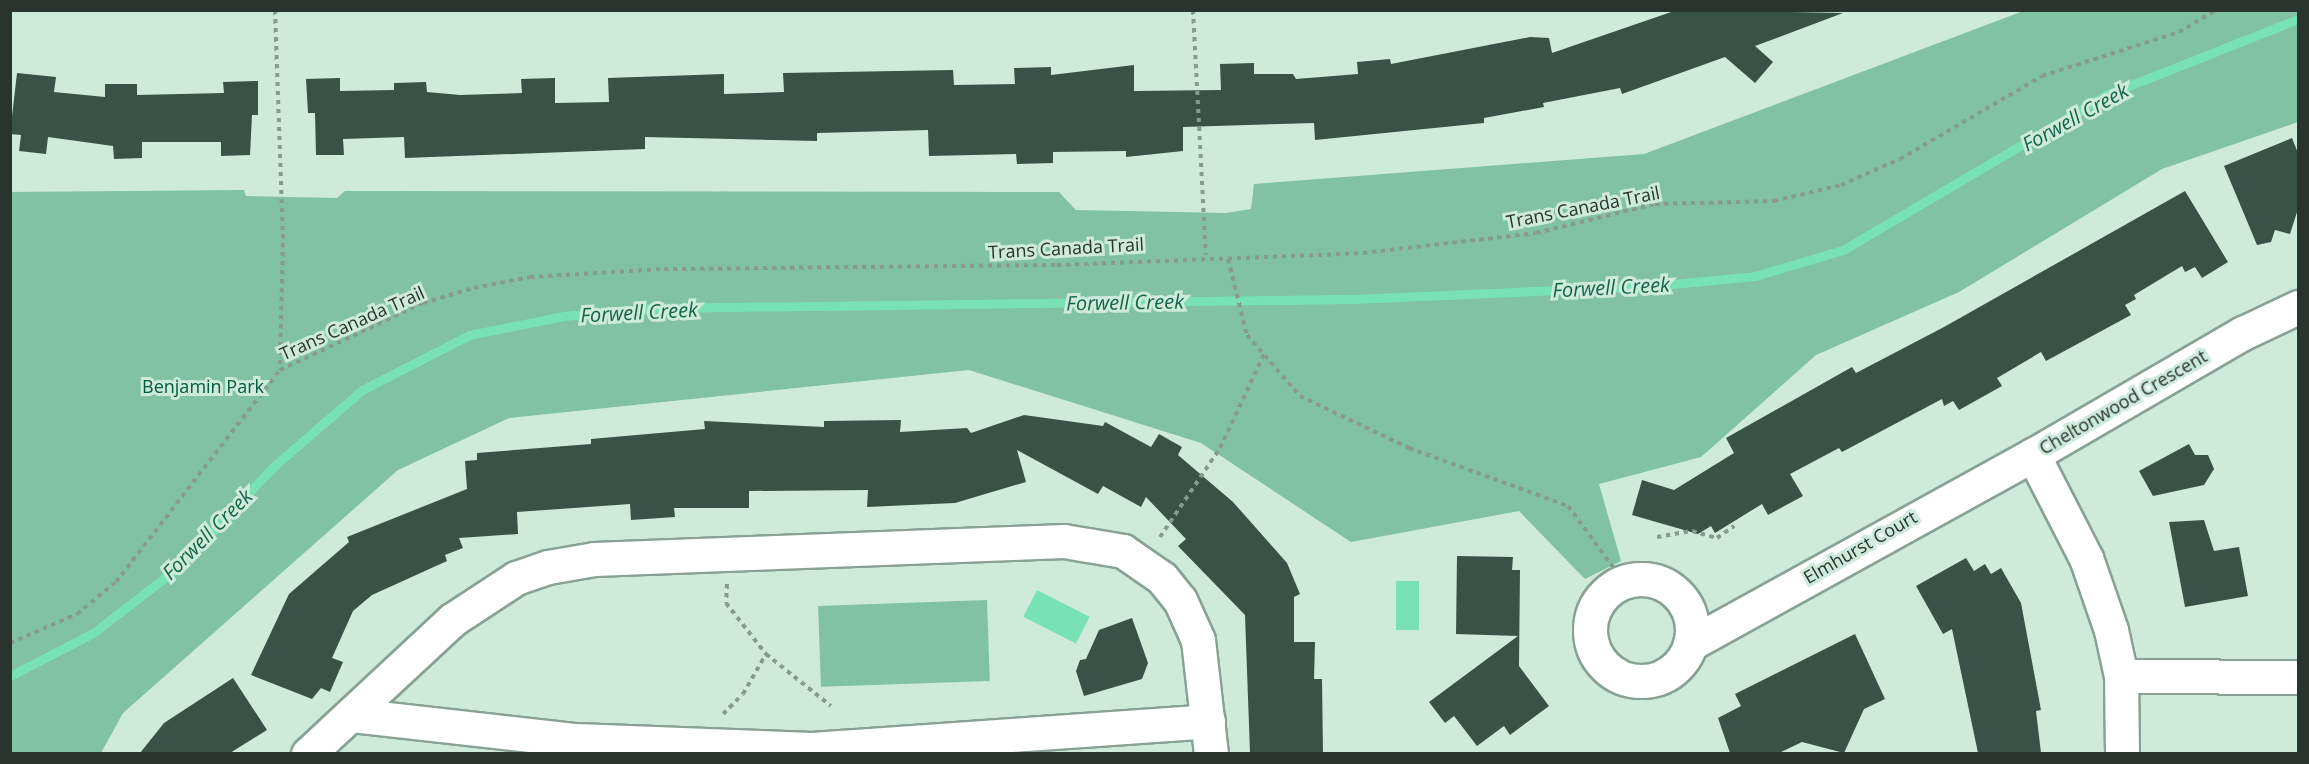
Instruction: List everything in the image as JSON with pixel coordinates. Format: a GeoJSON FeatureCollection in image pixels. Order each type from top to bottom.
{"type":"FeatureCollection","features":[{"type":"Feature","properties":{"kind":"street","name":"Cheltonwood Crescent"},"geometry":{"type":"LineString","coordinates":[[2122,753],[2121,676],[2086,558],[2033,455],[2244,333],[2298,307]]}},
{"type":"Feature","properties":{"kind":"street","name":"Elmhurst Court"},"geometry":{"type":"LineString","coordinates":[[1624,582],[1608,591],[1591,616],[1591,642],[1599,661],[1620,677],[1645,682],[1663,677],[1683,660],[1690,644],[2033,455]]}},
{"type":"Feature","properties":{"kind":"street"},"geometry":{"type":"LineString","coordinates":[[308,753],[352,715],[452,620],[516,578],[584,560],[1064,541],[1105,546],[1141,562],[1166,582],[1190,619],[1200,651],[1211,753]]}},
{"type":"Feature","properties":{"kind":"street"},"geometry":{"type":"LineString","coordinates":[[1624,582],[1650,580],[1681,598],[1692,626],[1690,644]]}},
{"type":"Feature","properties":{"kind":"street"},"geometry":{"type":"LineString","coordinates":[[2121,676],[2298,677]]}},
{"type":"Feature","properties":{"kind":"street"},"geometry":{"type":"LineString","coordinates":[[352,715],[576,740],[812,749],[1208,721]]}},
{"type":"Feature","properties":{"kind":"path"},"geometry":{"type":"LineString","coordinates":[[274,10],[283,234],[280,370]]}},
{"type":"Feature","properties":{"kind":"path"},"geometry":{"type":"LineString","coordinates":[[1193,10],[1206,255]]}},
{"type":"Feature","properties":{"kind":"path","name":"Trans Canada Trail"},"geometry":{"type":"LineString","coordinates":[[10,643],[77,614],[116,582],[280,370],[423,303],[530,277],[664,269],[1057,265],[1206,255],[1228,259],[1363,254],[1536,233],[1655,204],[1774,201],[1841,185],[1900,159],[2042,76],[2180,32],[2216,10]]}},
{"type":"Feature","properties":{"kind":"path"},"geometry":{"type":"LineString","coordinates":[[1228,259],[1242,321],[1264,354],[1300,396],[1339,418],[1568,506],[1624,582]]}},
{"type":"Feature","properties":{"kind":"path"},"geometry":{"type":"LineString","coordinates":[[1141,562],[1197,488],[1264,354]]}},
{"type":"Feature","properties":{"kind":"path"},"geometry":{"type":"LineString","coordinates":[[1657,537],[1692,531],[1717,538],[1734,526]]}},
{"type":"Feature","properties":{"kind":"path"},"geometry":{"type":"LineString","coordinates":[[727,556],[726,603],[766,654],[831,706]]}},
{"type":"Feature","properties":{"kind":"path"},"geometry":{"type":"LineString","coordinates":[[721,745],[723,714],[743,694],[766,654]]}},
{"type":"Feature","properties":{"kind":"green space","name":"Benjamin Park"},"geometry":{"type":"Polygon","coordinates":[[[2026,10],[2298,11],[2298,122],[2162,169],[1959,292],[1816,355],[1701,457],[1599,484],[1621,561],[1585,579],[1519,511],[1351,542],[1201,443],[969,370],[509,418],[398,470],[123,713],[101,753],[11,753],[11,192],[244,190],[246,196],[337,198],[345,191],[1059,192],[1076,210],[1226,213],[1251,209],[1254,184],[1644,154],[2026,10]]]}},
{"type":"Feature","properties":{"kind":"green space"},"geometry":{"type":"Polygon","coordinates":[[[987,600],[990,681],[821,687],[818,606],[987,600]]]}},
{"type":"Feature","properties":{"kind":"shaded area"},"geometry":{"type":"Polygon","coordinates":[[[1396,581],[1419,581],[1419,630],[1396,630],[1396,581]]]}},
{"type":"Feature","properties":{"kind":"shaded area"},"geometry":{"type":"Polygon","coordinates":[[[1037,590],[1090,617],[1076,644],[1023,617],[1037,590]]]}},
{"type":"Feature","properties":{"kind":"building"},"geometry":{"type":"Polygon","coordinates":[[[1677,10],[1843,13],[1755,46],[1773,62],[1755,83],[1725,57],[1622,94],[1620,88],[1543,103],[1544,107],[1484,118],[1484,123],[1315,140],[1314,123],[1183,127],[1183,151],[1126,157],[1126,151],[1053,152],[1053,163],[1017,164],[1016,154],[929,156],[928,130],[817,133],[817,141],[645,137],[645,149],[405,158],[404,137],[343,139],[344,155],[316,155],[315,113],[308,113],[306,79],[340,78],[340,91],[394,90],[394,83],[426,82],[427,92],[460,95],[522,93],[521,79],[555,78],[555,103],[609,102],[608,78],[724,74],[724,94],[784,92],[783,73],[953,70],[954,85],[1015,84],[1014,68],[1051,67],[1051,75],[1134,65],[1134,91],[1221,90],[1220,64],[1254,63],[1254,74],[1293,74],[1296,79],[1358,74],[1357,62],[1390,59],[1391,64],[1530,37],[1549,38],[1552,53],[1677,10]]]}},
{"type":"Feature","properties":{"kind":"building"},"geometry":{"type":"Polygon","coordinates":[[[17,73],[56,77],[54,92],[105,97],[105,84],[137,84],[137,95],[224,93],[223,82],[258,81],[258,115],[252,115],[250,155],[221,156],[221,142],[142,142],[142,158],[114,159],[113,146],[48,137],[46,154],[19,151],[21,135],[10,134],[17,73]]]}},
{"type":"Feature","properties":{"kind":"building"},"geometry":{"type":"Polygon","coordinates":[[[2292,138],[2298,153],[2298,209],[2290,234],[2275,230],[2271,242],[2257,245],[2224,166],[2292,138]]]}},
{"type":"Feature","properties":{"kind":"building"},"geometry":{"type":"Polygon","coordinates":[[[2185,191],[2228,262],[2202,278],[2195,267],[2185,272],[2182,266],[2134,295],[2136,299],[2125,305],[2131,315],[2046,361],[2041,352],[1997,378],[2002,386],[1959,410],[1953,401],[1944,406],[1942,399],[1842,452],[1839,448],[1790,474],[1803,496],[1768,515],[1762,504],[1715,533],[1711,526],[1698,534],[1632,515],[1642,480],[1674,490],[1734,453],[1726,438],[1852,367],[1856,373],[1944,327],[2185,191]]]}},
{"type":"Feature","properties":{"kind":"building"},"geometry":{"type":"Polygon","coordinates":[[[1024,415],[1103,426],[1105,422],[1151,447],[1159,434],[1182,447],[1178,455],[1233,502],[1287,563],[1300,594],[1294,597],[1294,642],[1315,642],[1314,679],[1322,679],[1323,753],[1250,753],[1245,615],[1178,546],[1186,539],[1146,497],[1141,507],[1103,486],[1098,494],[1017,450],[1026,482],[955,503],[867,507],[868,490],[749,491],[749,508],[674,508],[675,517],[631,520],[630,504],[517,512],[518,534],[459,538],[463,548],[445,555],[447,561],[372,595],[353,611],[332,658],[343,662],[330,692],[321,688],[312,699],[251,675],[289,594],[349,542],[347,537],[467,489],[465,461],[477,460],[477,453],[591,444],[591,439],[705,429],[704,421],[824,427],[824,421],[901,420],[900,432],[967,428],[971,433],[1024,415]]]}},
{"type":"Feature","properties":{"kind":"building"},"geometry":{"type":"Polygon","coordinates":[[[2189,444],[2195,455],[2208,455],[2214,469],[2204,485],[2153,496],[2139,471],[2189,444]]]}},
{"type":"Feature","properties":{"kind":"building"},"geometry":{"type":"Polygon","coordinates":[[[2204,520],[2214,551],[2239,547],[2248,596],[2185,607],[2169,522],[2204,520]]]}},
{"type":"Feature","properties":{"kind":"building"},"geometry":{"type":"Polygon","coordinates":[[[1457,556],[1513,557],[1512,570],[1520,570],[1519,666],[1549,706],[1510,735],[1504,726],[1477,746],[1454,716],[1445,723],[1429,702],[1518,636],[1456,634],[1457,556]]]}},
{"type":"Feature","properties":{"kind":"building"},"geometry":{"type":"Polygon","coordinates":[[[1966,558],[1974,571],[1985,564],[1991,574],[2001,568],[2021,603],[2041,710],[2036,711],[2041,753],[1978,753],[1952,629],[1943,634],[1916,586],[1966,558]]]}},
{"type":"Feature","properties":{"kind":"building"},"geometry":{"type":"Polygon","coordinates":[[[1132,618],[1148,663],[1142,679],[1084,696],[1076,671],[1080,660],[1086,659],[1099,630],[1132,618]]]}},
{"type":"Feature","properties":{"kind":"building"},"geometry":{"type":"Polygon","coordinates":[[[1855,634],[1885,699],[1864,709],[1844,753],[1802,742],[1779,753],[1730,753],[1718,718],[1741,706],[1735,694],[1855,634]]]}},
{"type":"Feature","properties":{"kind":"building"},"geometry":{"type":"Polygon","coordinates":[[[233,678],[267,730],[230,753],[140,753],[164,723],[233,678]]]}},
{"type":"Feature","properties":{"kind":"waterway","name":"Forwell Creek"},"geometry":{"type":"LineString","coordinates":[[10,676],[93,633],[180,566],[273,467],[362,390],[469,335],[564,316],[656,308],[1354,299],[1652,286],[1755,276],[1843,250],[2106,95],[2298,19]]}}]}
